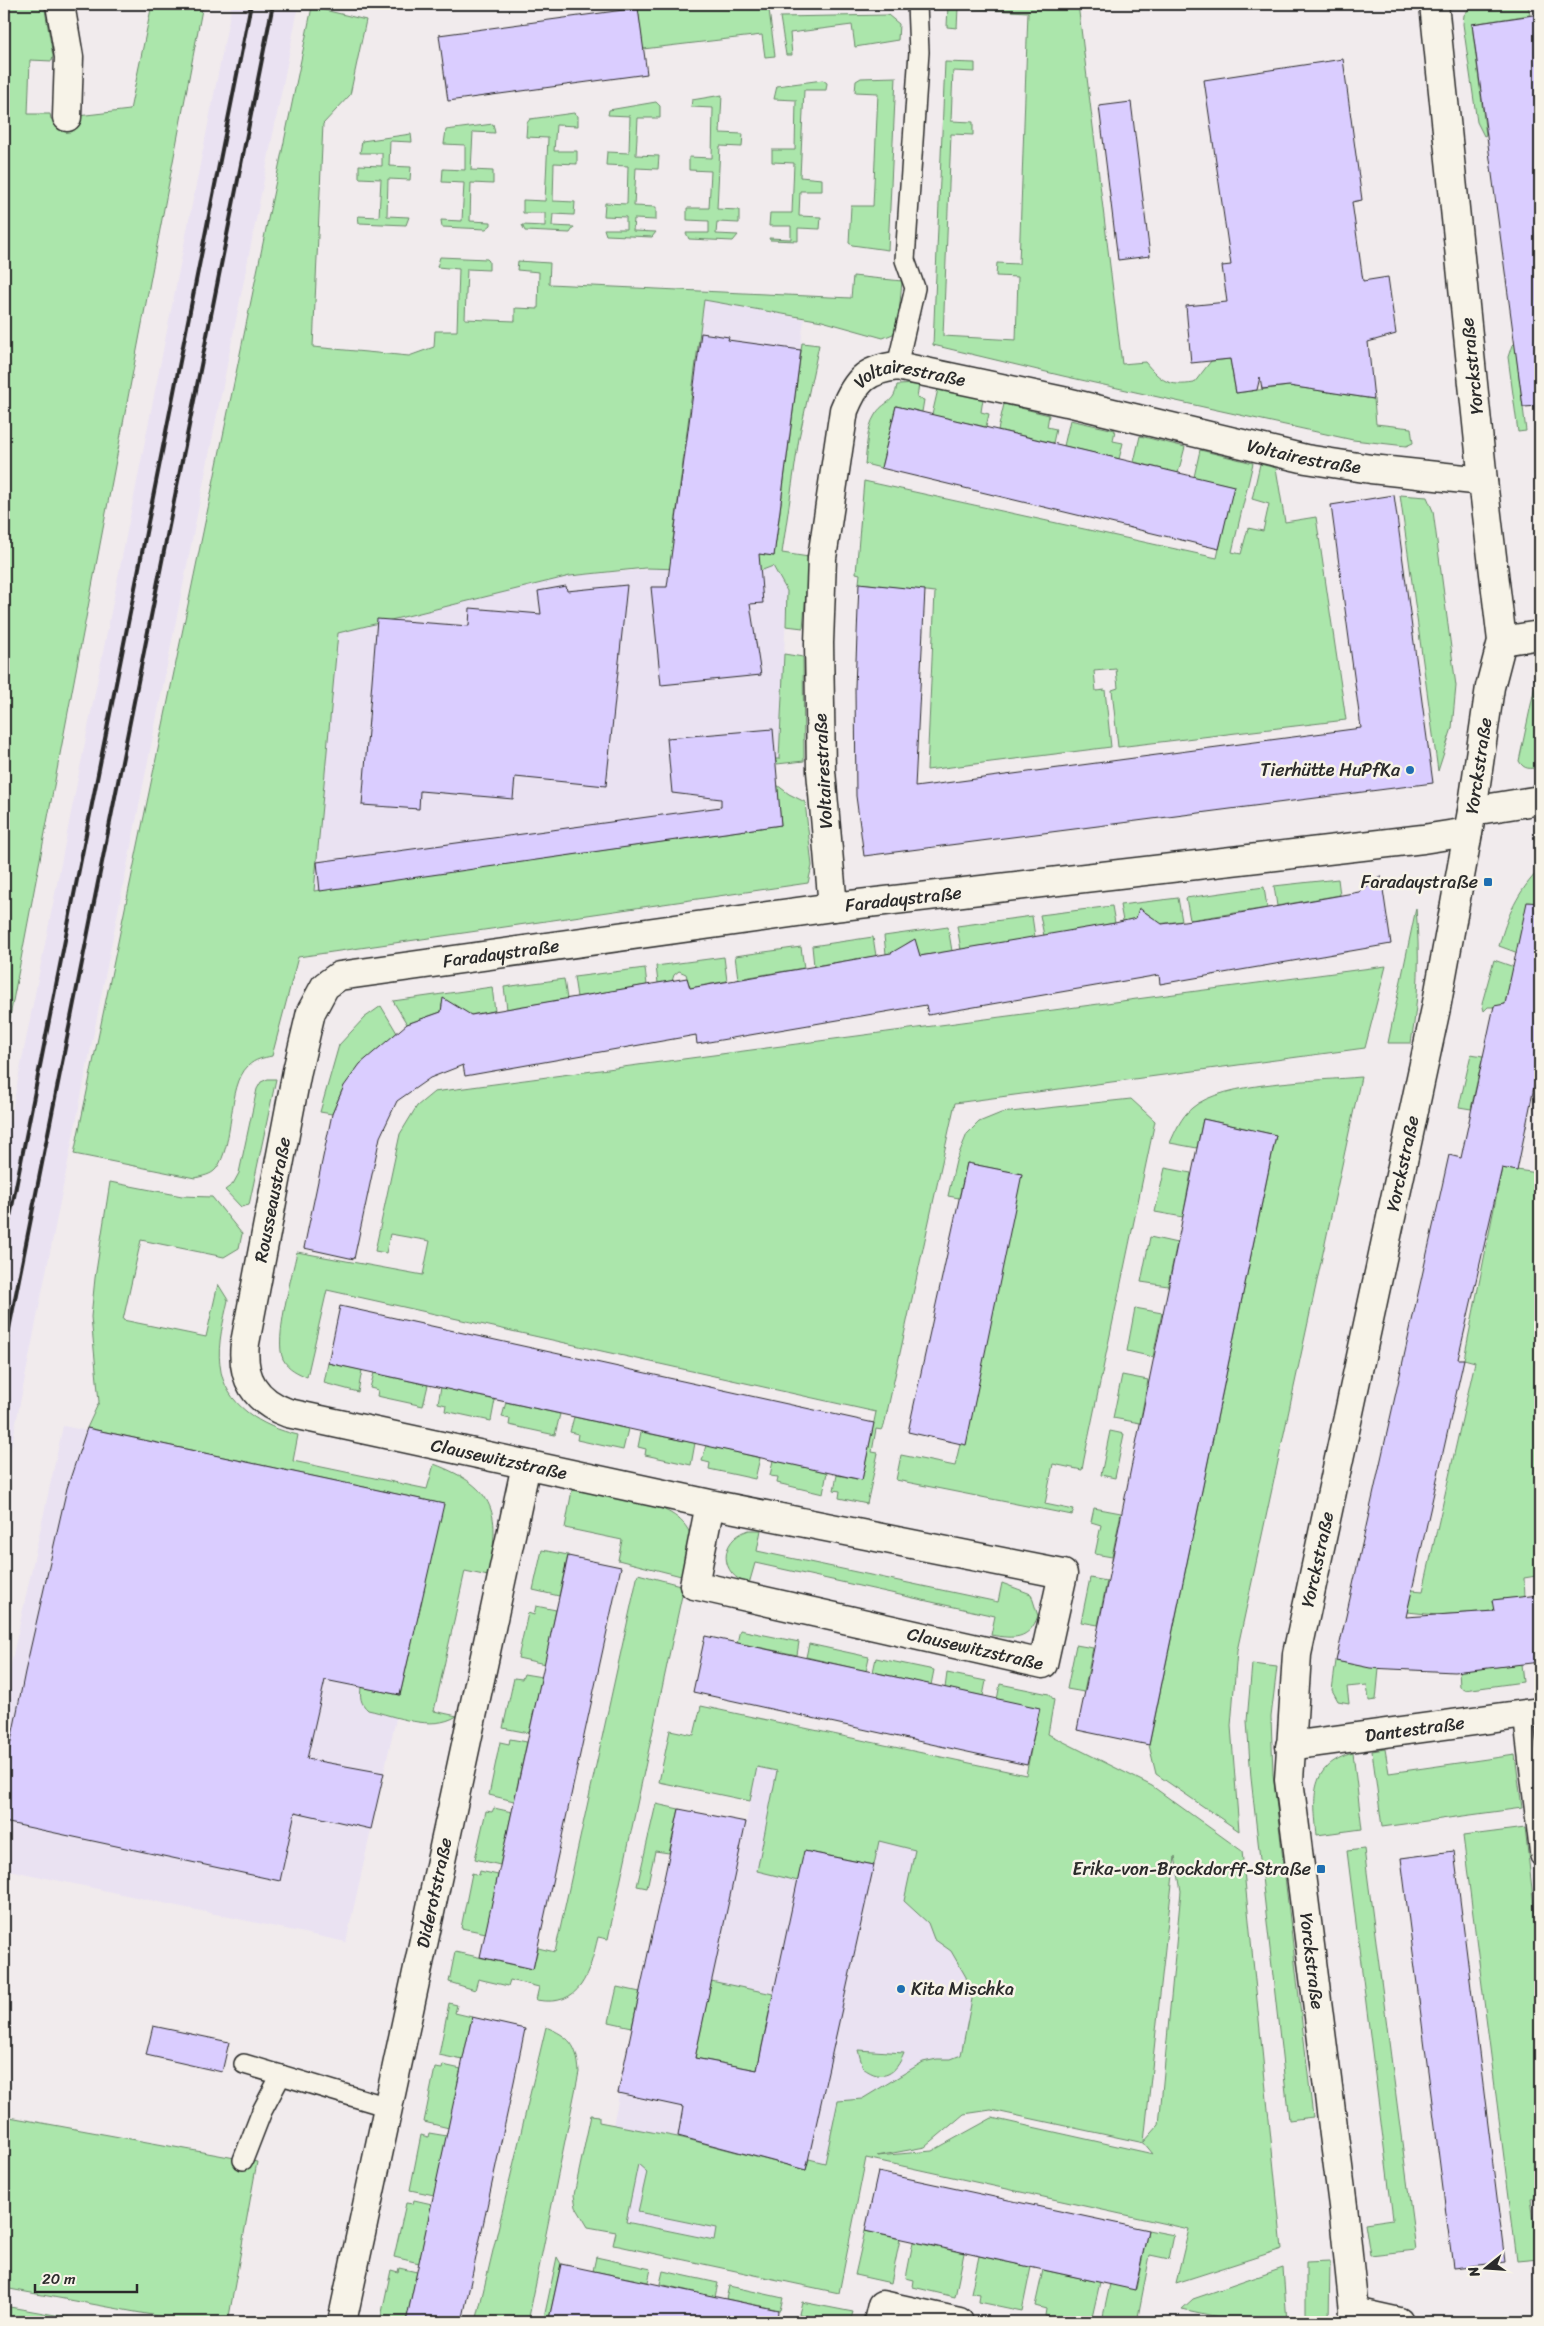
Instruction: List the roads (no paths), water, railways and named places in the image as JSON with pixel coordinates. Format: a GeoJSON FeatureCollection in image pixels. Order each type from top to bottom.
{"type":"FeatureCollection","features":[{"type":"Feature","properties":{"kind":"street"},"geometry":{"type":"LineString","coordinates":[[60,4],[69,58],[67,117]]}},
{"type":"Feature","properties":{"kind":"street","name":"Yorckstraße"},"geometry":{"type":"LineString","coordinates":[[1353,2317],[1343,2206],[1289,1780],[1297,1654],[1436,1008],[1470,821],[1490,688],[1502,641],[1483,482],[1434,4]]}},
{"type":"Feature","properties":{"kind":"street","name":"Voltairestraße"},"geometry":{"type":"LineString","coordinates":[[833,906],[821,771],[819,643],[822,558],[844,410],[853,389],[870,372],[897,366],[1067,402],[1306,459],[1371,470],[1431,474],[1483,482]]}},
{"type":"Feature","properties":{"kind":"street"},"geometry":{"type":"LineString","coordinates":[[1502,641],[1540,635]]}},
{"type":"Feature","properties":{"kind":"street","name":"Faradaystraße"},"geometry":{"type":"LineString","coordinates":[[338,976],[833,906],[1423,839],[1470,821],[1540,800]]}},
{"type":"Feature","properties":{"kind":"street","name":"Rousseaustraße"},"geometry":{"type":"LineString","coordinates":[[288,1413],[265,1402],[253,1387],[245,1371],[244,1357],[297,1072],[311,1012],[325,986],[338,976]]}},
{"type":"Feature","properties":{"kind":"street","name":"Clausewitzstraße"},"geometry":{"type":"LineString","coordinates":[[288,1413],[710,1504],[1063,1574],[1043,1664],[694,1585],[710,1504]]}},
{"type":"Feature","properties":{"kind":"street","name":"Diderotstraße"},"geometry":{"type":"LineString","coordinates":[[342,2322],[526,1464]]}},
{"type":"Feature","properties":{"kind":"street","name":"Dantestraße"},"geometry":{"type":"LineString","coordinates":[[1290,1746],[1531,1713]]}},
{"type":"Feature","properties":{"kind":"street"},"geometry":{"type":"LineString","coordinates":[[878,2322],[882,2305],[959,2322]]}},
{"type":"Feature","properties":{"kind":"street"},"geometry":{"type":"LineString","coordinates":[[1353,2317],[1400,2322]]}},
{"type":"Feature","properties":{"kind":"lane"},"geometry":{"type":"LineString","coordinates":[[897,366],[915,288],[905,260],[920,52],[917,4]]}},
{"type":"Feature","properties":{"kind":"lane"},"geometry":{"type":"LineString","coordinates":[[1531,1713],[1540,1856]]}},
{"type":"Feature","properties":{"kind":"lane"},"geometry":{"type":"LineString","coordinates":[[244,2064],[388,2107]]}},
{"type":"Feature","properties":{"kind":"lane"},"geometry":{"type":"LineString","coordinates":[[243,2160],[262,2111],[281,2075]]}},
{"type":"Feature","properties":{"kind":"railway"},"geometry":{"type":"LineString","coordinates":[[4,1247],[251,4]]}},
{"type":"Feature","properties":{"kind":"railway"},"geometry":{"type":"LineString","coordinates":[[4,1354],[273,4]]}},
{"type":"Feature","properties":{"kind":"place","name":"Tierhütte HuPfKa"},"geometry":{"type":"Point","coordinates":[1410,770]}},
{"type":"Feature","properties":{"kind":"place","name":"Faradaystraße"},"geometry":{"type":"Point","coordinates":[1488,882]}},
{"type":"Feature","properties":{"kind":"place","name":"Erika-von-Brockdorff-Straße"},"geometry":{"type":"Point","coordinates":[1321,1869]}},
{"type":"Feature","properties":{"kind":"place","name":"Kita Mischka"},"geometry":{"type":"Point","coordinates":[901,1989]}}]}
